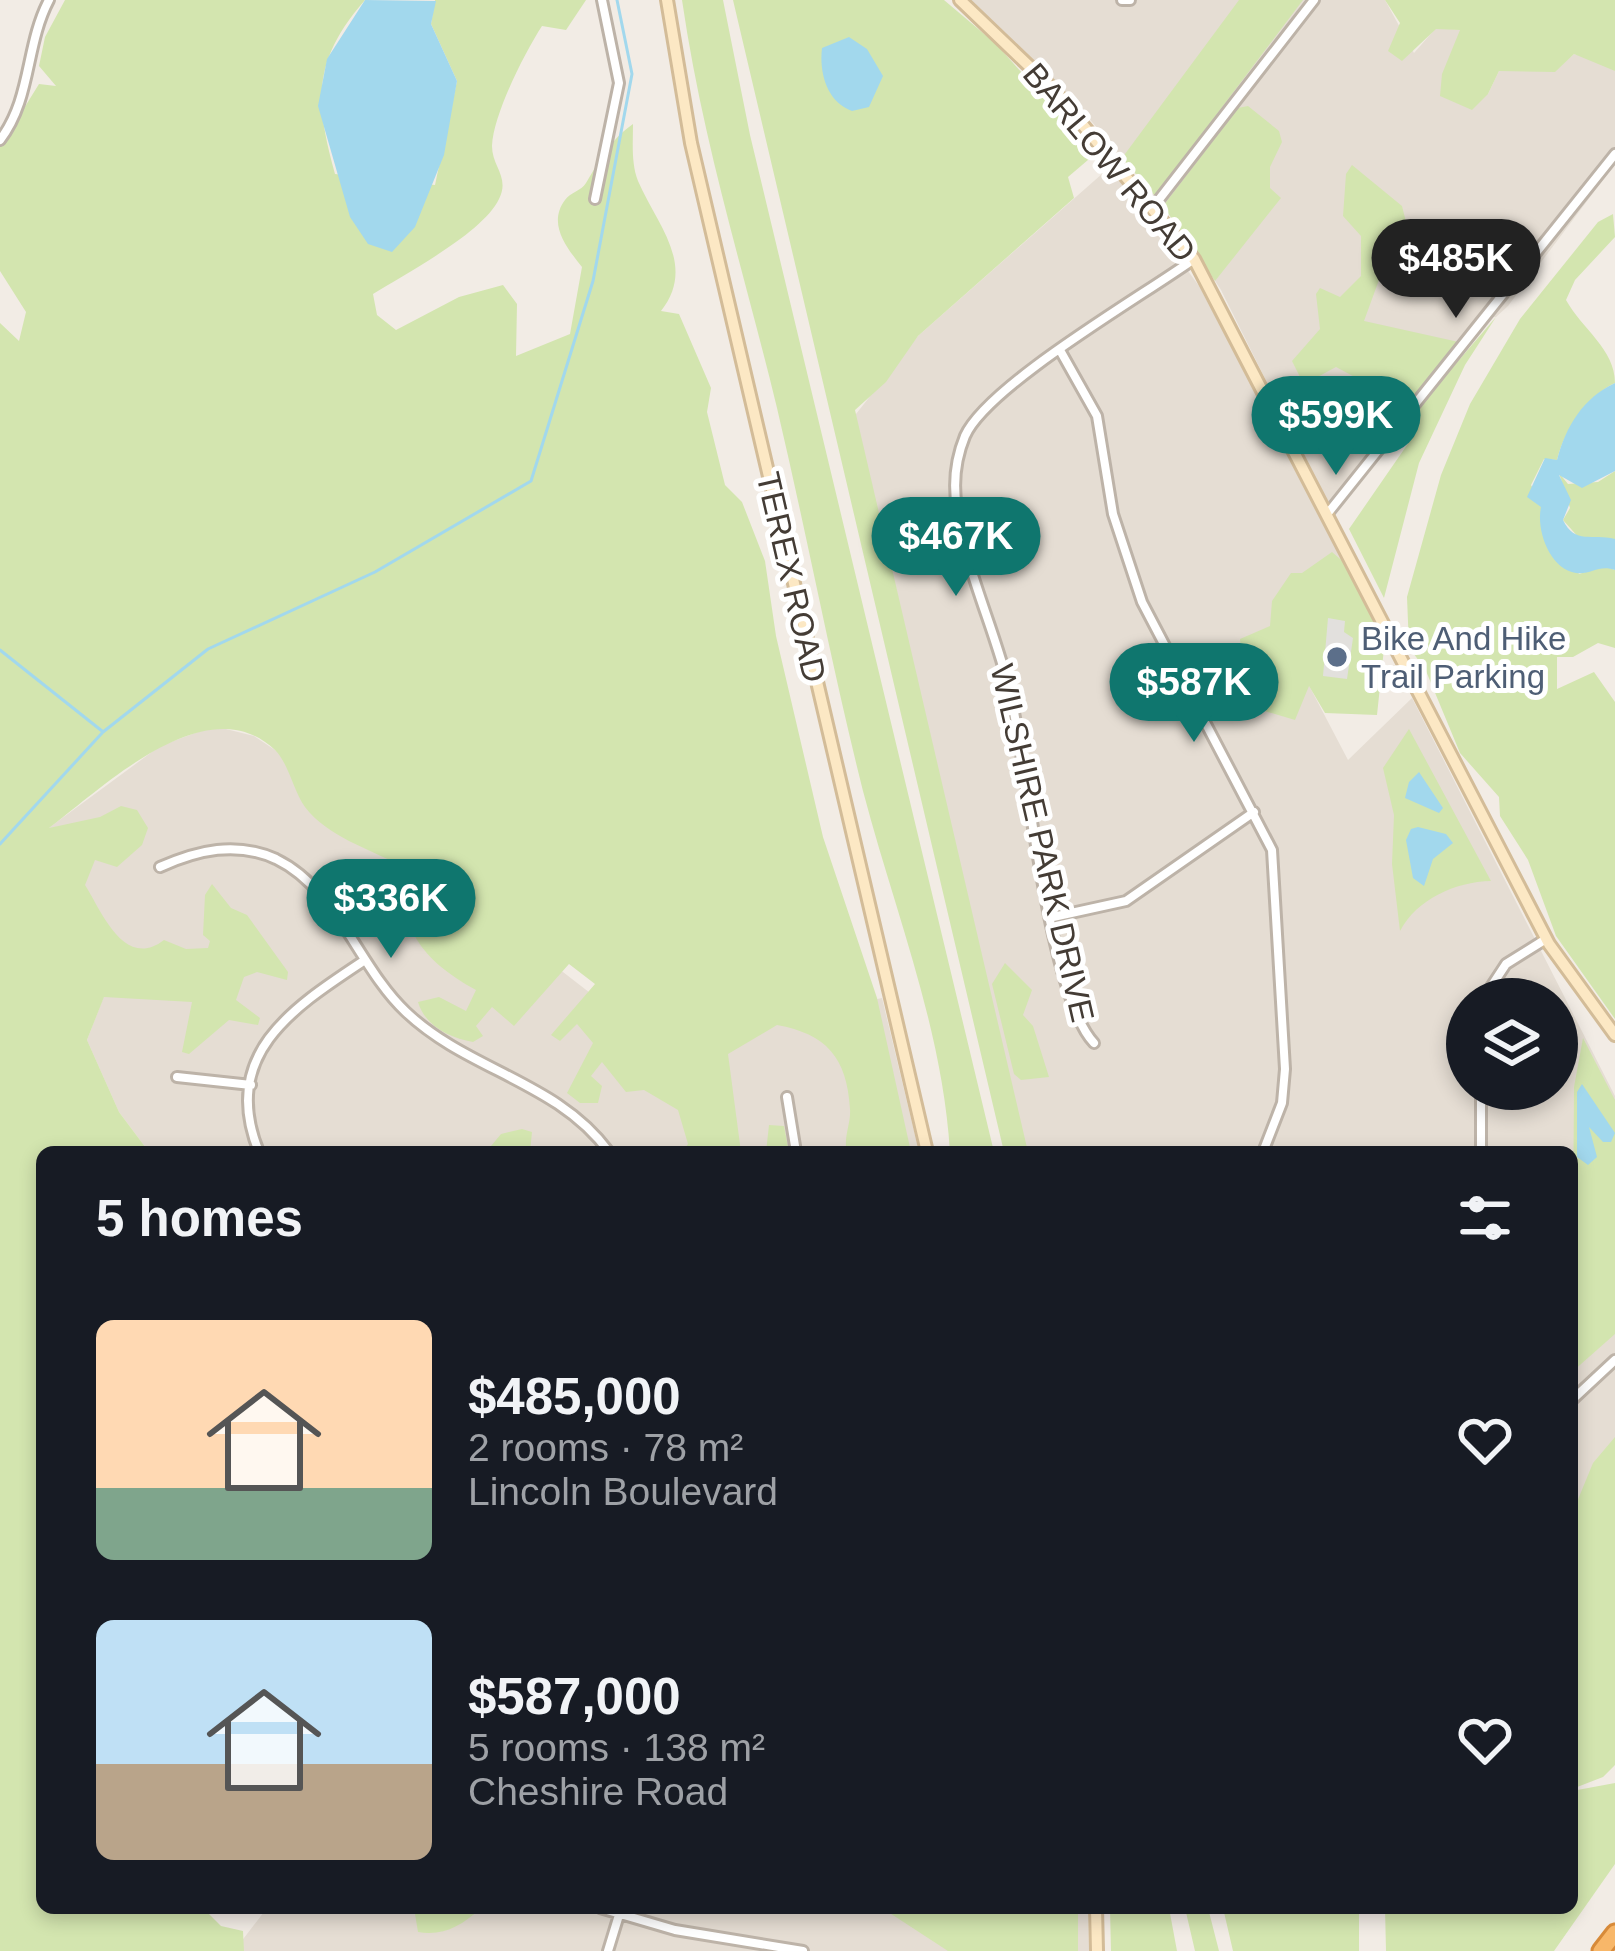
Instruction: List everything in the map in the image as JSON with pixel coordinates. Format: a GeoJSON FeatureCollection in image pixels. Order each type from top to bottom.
{"type":"FeatureCollection","features":[{"type":"Feature","properties":{"kind":"highway"},"geometry":{"type":"LineString","coordinates":[[1601,1951],[1615,1933]]}},
{"type":"Feature","properties":{"kind":"street"},"geometry":{"type":"LineString","coordinates":[[0,140],[20,109],[33,38],[49,0]]}},
{"type":"Feature","properties":{"kind":"street"},"geometry":{"type":"LineString","coordinates":[[595,200],[619,92],[602,0]]}},
{"type":"Feature","properties":{"kind":"street","name":"TEREX ROAD"},"geometry":{"type":"LineString","coordinates":[[667,0],[695,160],[926,1146]]}},
{"type":"Feature","properties":{"kind":"street","name":"BARLOW ROAD"},"geometry":{"type":"LineString","coordinates":[[960,0],[1041,76],[1194,259],[1546,939],[1615,1035]]}},
{"type":"Feature","properties":{"kind":"street"},"geometry":{"type":"LineString","coordinates":[[1154,206],[1314,0]]}},
{"type":"Feature","properties":{"kind":"street"},"geometry":{"type":"LineString","coordinates":[[1328,514],[1615,154]]}},
{"type":"Feature","properties":{"kind":"street","name":"WILSHIRE PARK DRIVE"},"geometry":{"type":"LineString","coordinates":[[1094,1043],[1075,1013],[1029,814],[1010,692],[971,574],[956,496],[959,454],[978,414],[1000,392],[1194,259]]}},
{"type":"Feature","properties":{"kind":"street"},"geometry":{"type":"LineString","coordinates":[[1060,352],[1097,416],[1113,514],[1142,602],[1254,812],[1275,864],[1285,1069],[1282,1103],[1265,1146]]}},
{"type":"Feature","properties":{"kind":"street"},"geometry":{"type":"LineString","coordinates":[[1053,916],[1126,901],[1254,812]]}},
{"type":"Feature","properties":{"kind":"street"},"geometry":{"type":"LineString","coordinates":[[160,867],[195,853],[228,849],[278,860],[321,896],[415,1020],[461,1053],[553,1097],[604,1146]]}},
{"type":"Feature","properties":{"kind":"street"},"geometry":{"type":"LineString","coordinates":[[1497,978],[1506,964],[1546,939]]}},
{"type":"Feature","properties":{"kind":"street"},"geometry":{"type":"LineString","coordinates":[[257,1146],[250,1117],[251,1085],[262,1048],[284,1018],[365,960]]}},
{"type":"Feature","properties":{"kind":"street"},"geometry":{"type":"LineString","coordinates":[[177,1077],[251,1085]]}},
{"type":"Feature","properties":{"kind":"street"},"geometry":{"type":"LineString","coordinates":[[787,1097],[795,1146]]}},
{"type":"Feature","properties":{"kind":"street"},"geometry":{"type":"LineString","coordinates":[[1481,1110],[1481,1146]]}},
{"type":"Feature","properties":{"kind":"street"},"geometry":{"type":"LineString","coordinates":[[1578,1394],[1615,1360]]}},
{"type":"Feature","properties":{"kind":"street"},"geometry":{"type":"LineString","coordinates":[[1096,1914],[1097,1951]]}},
{"type":"Feature","properties":{"kind":"street"},"geometry":{"type":"LineString","coordinates":[[608,1951],[619,1915],[803,1951]]}},
{"type":"Feature","properties":{"kind":"shaded area"},"geometry":{"type":"Polygon","coordinates":[[[971,0],[1385,0],[1414,53],[1436,28],[1461,30],[1488,94],[1499,71],[1555,71],[1574,54],[1606,63],[1615,71],[1615,164],[1508,306],[1496,317],[1482,318],[1328,505],[1221,290],[1180,226],[1076,103],[971,0]]]}},
{"type":"Feature","properties":{"kind":"shaded area"},"geometry":{"type":"Polygon","coordinates":[[[1111,166],[1199,286],[1346,564],[1338,570],[1304,676],[1348,760],[1412,698],[1555,978],[1446,978],[1446,1110],[1578,1110],[1578,1023],[1615,1096],[1615,1479],[1578,1531],[1578,1146],[1024,1146],[904,659],[852,419],[918,336],[1111,166]]]}},
{"type":"Feature","properties":{"kind":"shaded area","name":"Bike And Hike Trail Parking"},"geometry":{"type":"Polygon","coordinates":[[[1328,618],[1345,621],[1344,632],[1353,638],[1347,679],[1323,676],[1328,618]]]}},
{"type":"Feature","properties":{"kind":"shaded area"},"geometry":{"type":"Polygon","coordinates":[[[214,726],[254,736],[660,1047],[882,998],[918,1146],[144,1146],[119,1112],[87,1040],[104,996],[46,830],[160,746],[214,726]]]}},
{"type":"Feature","properties":{"kind":"shaded area"},"geometry":{"type":"Polygon","coordinates":[[[262,1914],[1088,1914],[1089,1951],[234,1951],[262,1914]]]}},
{"type":"Feature","properties":{"kind":"green space"},"geometry":{"type":"Polygon","coordinates":[[[65,0],[365,0],[335,43],[323,82],[324,125],[335,174],[435,185],[457,81],[431,24],[435,0],[586,0],[566,30],[542,26],[511,84],[492,146],[503,184],[499,199],[461,239],[373,294],[377,315],[396,330],[459,297],[503,285],[517,304],[516,356],[570,334],[582,267],[561,235],[560,209],[633,124],[636,174],[675,261],[671,294],[661,311],[679,314],[711,388],[707,412],[725,485],[742,502],[765,561],[776,636],[823,837],[877,998],[910,1146],[846,1146],[850,1109],[839,1062],[821,1042],[777,1025],[728,1054],[740,1146],[686,1146],[678,1110],[644,1090],[626,1092],[602,1062],[591,1076],[602,1086],[598,1103],[580,1103],[567,1093],[593,1043],[577,1024],[560,1041],[551,1035],[595,984],[569,964],[514,1026],[492,1007],[476,1026],[483,1036],[473,1042],[439,1030],[418,1002],[439,997],[466,1011],[476,990],[440,966],[417,940],[404,907],[399,865],[314,817],[280,756],[248,733],[219,729],[188,735],[157,749],[49,828],[100,817],[121,806],[137,810],[148,828],[142,845],[117,867],[95,860],[85,885],[116,934],[137,948],[150,948],[164,940],[186,949],[208,948],[210,941],[203,935],[205,895],[212,884],[231,908],[247,915],[288,972],[287,980],[257,972],[244,977],[236,1000],[260,1018],[258,1025],[229,1020],[189,1054],[182,1052],[192,1002],[104,997],[87,1040],[119,1112],[144,1146],[36,1146],[36,1914],[209,1914],[221,1926],[243,1931],[244,1951],[0,1951],[0,323],[19,341],[26,312],[0,271],[0,147],[39,84],[56,86],[39,66],[45,37],[65,0]]]}},
{"type":"Feature","properties":{"kind":"green space"},"geometry":{"type":"Polygon","coordinates":[[[682,0],[723,0],[750,135],[993,1146],[949,1146],[938,1060],[851,743],[682,0]]]}},
{"type":"Feature","properties":{"kind":"green space"},"geometry":{"type":"Polygon","coordinates":[[[733,0],[944,0],[996,44],[1095,154],[1068,177],[1074,198],[918,336],[886,382],[855,410],[1027,1146],[1003,1146],[733,0]]]}},
{"type":"Feature","properties":{"kind":"green space"},"geometry":{"type":"Polygon","coordinates":[[[1239,0],[1303,0],[1155,196],[1122,158],[1239,0]]]}},
{"type":"Feature","properties":{"kind":"green space"},"geometry":{"type":"Polygon","coordinates":[[[1385,0],[1615,0],[1615,71],[1574,54],[1555,72],[1499,71],[1488,94],[1472,110],[1440,96],[1442,74],[1460,30],[1436,29],[1402,61],[1388,51],[1400,23],[1385,0]]]}},
{"type":"Feature","properties":{"kind":"green space"},"geometry":{"type":"Polygon","coordinates":[[[1248,106],[1279,131],[1282,142],[1270,167],[1270,188],[1281,198],[1215,281],[1163,206],[1238,108],[1248,106]]]}},
{"type":"Feature","properties":{"kind":"green space"},"geometry":{"type":"Polygon","coordinates":[[[1352,165],[1402,206],[1410,238],[1391,247],[1364,321],[1463,343],[1407,405],[1336,367],[1312,380],[1300,377],[1292,361],[1320,329],[1316,294],[1320,288],[1340,297],[1361,276],[1361,236],[1343,216],[1346,174],[1352,165]]]}},
{"type":"Feature","properties":{"kind":"green space"},"geometry":{"type":"Polygon","coordinates":[[[1613,214],[1615,237],[1575,280],[1566,300],[1604,349],[1615,383],[1586,405],[1565,437],[1557,460],[1544,459],[1531,485],[1579,574],[1604,566],[1615,570],[1615,648],[1598,643],[1573,657],[1557,657],[1557,689],[1594,672],[1615,702],[1615,1019],[1556,936],[1528,860],[1500,816],[1499,797],[1460,753],[1426,671],[1409,647],[1407,597],[1441,475],[1470,404],[1520,319],[1598,222],[1613,214]]]}},
{"type":"Feature","properties":{"kind":"green space"},"geometry":{"type":"Polygon","coordinates":[[[1496,317],[1465,365],[1419,463],[1384,598],[1349,529],[1416,432],[1410,417],[1496,317]]]}},
{"type":"Feature","properties":{"kind":"green space"},"geometry":{"type":"Polygon","coordinates":[[[1615,471],[1615,539],[1580,539],[1563,520],[1570,508],[1559,473],[1568,484],[1598,482],[1615,471]]]}},
{"type":"Feature","properties":{"kind":"green space"},"geometry":{"type":"Polygon","coordinates":[[[1332,552],[1346,564],[1385,639],[1377,715],[1325,713],[1309,686],[1295,720],[1258,709],[1244,683],[1240,639],[1270,626],[1272,601],[1291,573],[1302,573],[1332,552]]]}},
{"type":"Feature","properties":{"kind":"green space"},"geometry":{"type":"Polygon","coordinates":[[[1409,729],[1491,881],[1438,894],[1416,910],[1400,931],[1392,864],[1394,815],[1383,768],[1409,729]]]}},
{"type":"Feature","properties":{"kind":"green space"},"geometry":{"type":"Polygon","coordinates":[[[1005,963],[1032,990],[1023,1015],[1033,1026],[1049,1077],[1021,1080],[1014,1074],[992,984],[1005,963]]]}},
{"type":"Feature","properties":{"kind":"green space"},"geometry":{"type":"Polygon","coordinates":[[[1583,1038],[1615,1100],[1615,1334],[1578,1367],[1578,1146],[1574,1146],[1583,1038]]]}},
{"type":"Feature","properties":{"kind":"green space"},"geometry":{"type":"Polygon","coordinates":[[[769,1125],[784,1126],[788,1146],[767,1146],[769,1125]]]}},
{"type":"Feature","properties":{"kind":"green space"},"geometry":{"type":"Polygon","coordinates":[[[522,1129],[532,1132],[531,1146],[491,1146],[501,1134],[522,1129]]]}},
{"type":"Feature","properties":{"kind":"green space"},"geometry":{"type":"Polygon","coordinates":[[[1615,1437],[1615,1765],[1603,1777],[1578,1787],[1578,1499],[1593,1463],[1615,1437]]]}},
{"type":"Feature","properties":{"kind":"green space"},"geometry":{"type":"Polygon","coordinates":[[[1615,1783],[1615,1864],[1554,1951],[1386,1951],[1385,1914],[1578,1914],[1578,1790],[1615,1783]]]}},
{"type":"Feature","properties":{"kind":"green space"},"geometry":{"type":"Polygon","coordinates":[[[415,1914],[474,1914],[452,1928],[418,1932],[415,1914]]]}},
{"type":"Feature","properties":{"kind":"green space"},"geometry":{"type":"Polygon","coordinates":[[[891,1914],[1078,1914],[1078,1951],[948,1951],[891,1914]]]}},
{"type":"Feature","properties":{"kind":"green space"},"geometry":{"type":"Polygon","coordinates":[[[1110,1914],[1170,1914],[1177,1951],[1111,1951],[1110,1914]]]}},
{"type":"Feature","properties":{"kind":"green space"},"geometry":{"type":"Polygon","coordinates":[[[1186,1914],[1210,1914],[1219,1951],[1195,1951],[1186,1914]]]}},
{"type":"Feature","properties":{"kind":"green space"},"geometry":{"type":"Polygon","coordinates":[[[1224,1914],[1359,1914],[1359,1951],[1233,1951],[1224,1914]]]}},
{"type":"Feature","properties":{"kind":"water"},"geometry":{"type":"Polygon","coordinates":[[[365,0],[436,1],[431,24],[457,81],[444,155],[415,227],[392,252],[368,244],[350,217],[318,106],[327,59],[365,0]]]}},
{"type":"Feature","properties":{"kind":"water"},"geometry":{"type":"Polygon","coordinates":[[[849,37],[867,49],[883,76],[869,107],[852,111],[831,94],[821,58],[822,48],[849,37]]]}},
{"type":"Feature","properties":{"kind":"water"},"geometry":{"type":"Polygon","coordinates":[[[1615,383],[1615,471],[1582,488],[1559,475],[1571,500],[1563,520],[1573,533],[1615,539],[1615,570],[1576,573],[1552,556],[1543,536],[1541,507],[1527,497],[1545,458],[1557,460],[1577,414],[1615,383]]]}},
{"type":"Feature","properties":{"kind":"water"},"geometry":{"type":"Polygon","coordinates":[[[1419,772],[1443,808],[1439,813],[1405,798],[1409,782],[1419,772]]]}},
{"type":"Feature","properties":{"kind":"water"},"geometry":{"type":"Polygon","coordinates":[[[1411,829],[1446,834],[1453,843],[1433,859],[1424,886],[1413,878],[1406,840],[1411,829]]]}},
{"type":"Feature","properties":{"kind":"water"},"geometry":{"type":"Polygon","coordinates":[[[1582,1084],[1615,1133],[1611,1142],[1603,1142],[1589,1127],[1597,1157],[1588,1165],[1578,1158],[1582,1084]]]}},
{"type":"Feature","properties":{"kind":"waterway"},"geometry":{"type":"LineString","coordinates":[[0,844],[103,732],[208,649],[375,572],[531,481],[593,281],[632,74],[617,0]]}},
{"type":"Feature","properties":{"kind":"waterway"},"geometry":{"type":"LineString","coordinates":[[0,650],[102,731]]}},
{"type":"Feature","properties":{"kind":"place","name":"Bike And Hike Trail Parking"},"geometry":{"type":"Point","coordinates":[1337,657]}}]}
